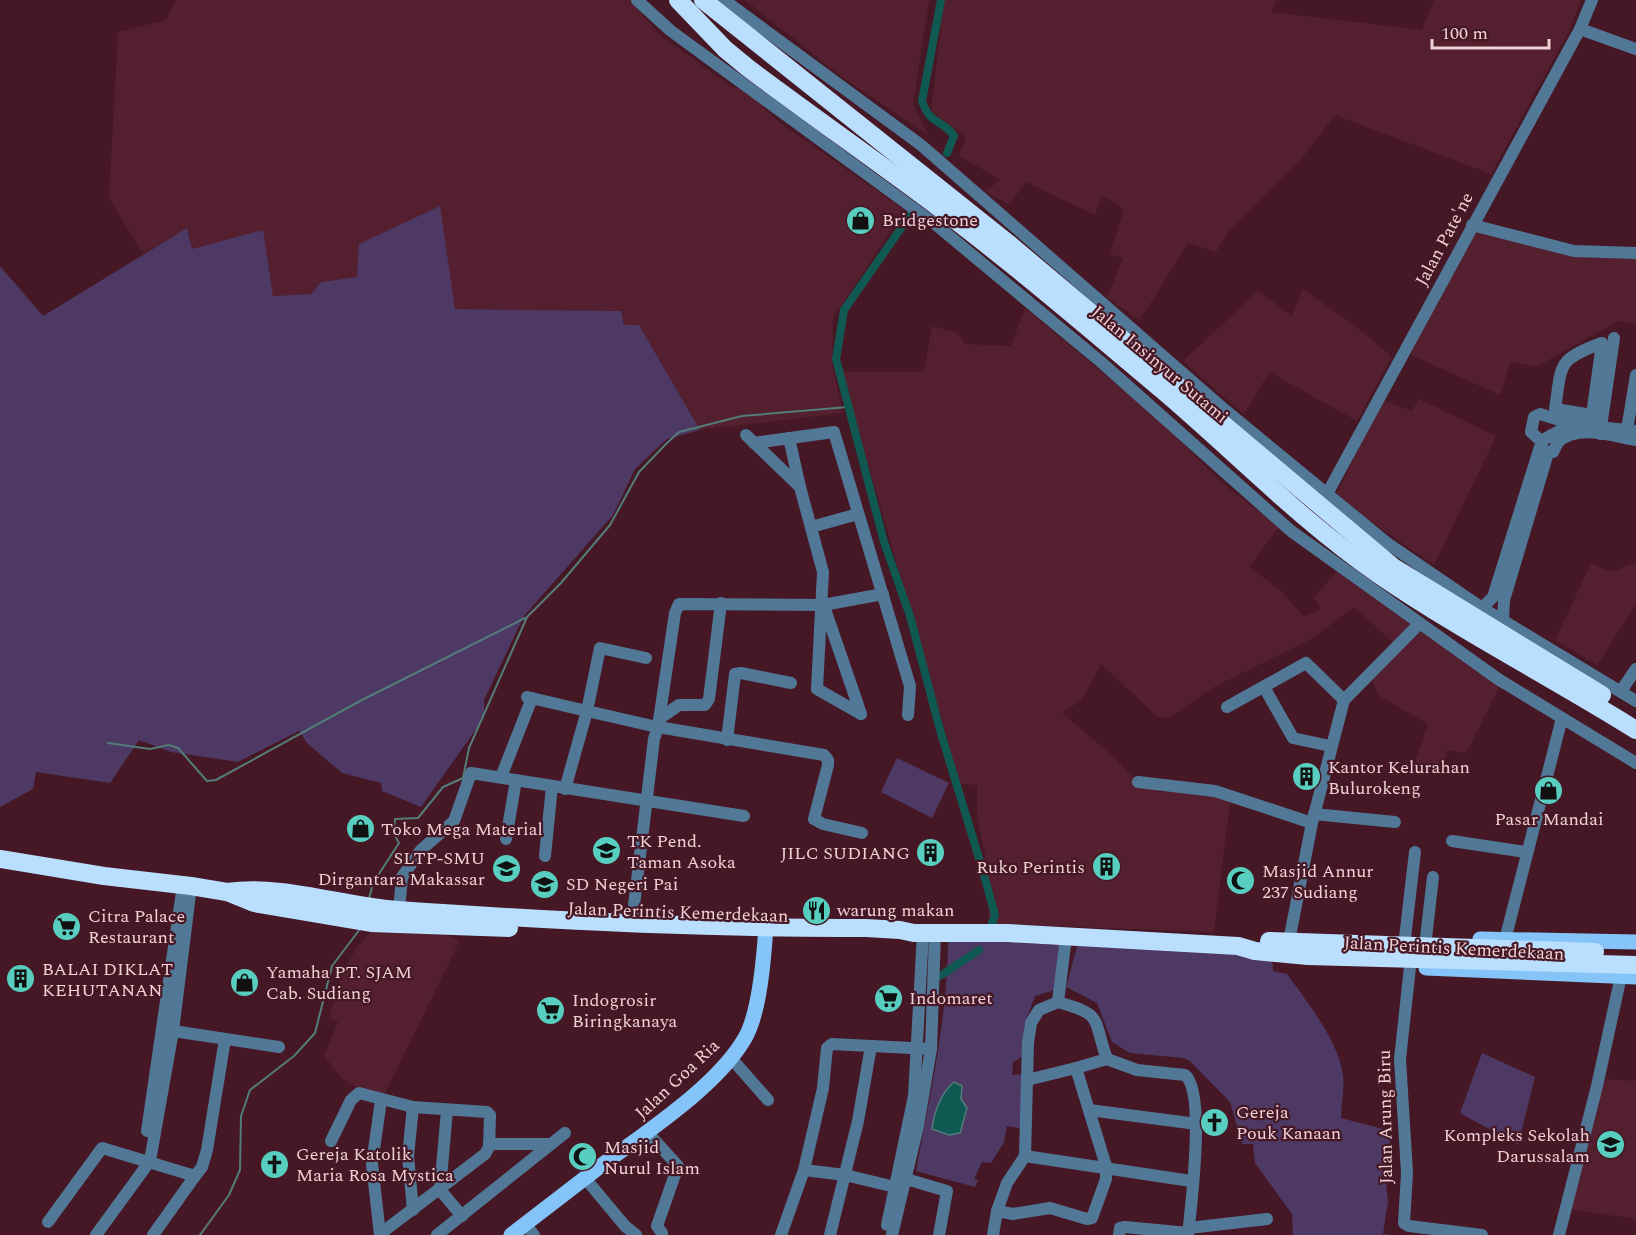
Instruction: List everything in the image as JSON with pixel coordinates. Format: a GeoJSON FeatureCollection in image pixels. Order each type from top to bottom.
{"type":"FeatureCollection","features":[{"type":"Feature","properties":{"kind":"highway","name":"Jalan Insinyur Sutami"},"geometry":{"type":"LineString","coordinates":[[678,0],[725,49],[748,68],[940,209],[1027,277],[1163,391],[1292,507],[1339,545],[1379,575],[1454,622],[1636,730]]}},
{"type":"Feature","properties":{"kind":"highway","name":"Jalan Insinyur Sutami"},"geometry":{"type":"LineString","coordinates":[[704,0],[1008,243],[1393,567],[1636,716]]}},
{"type":"Feature","properties":{"kind":"highway","name":"Jalan Perintis Kemerdekaan"},"geometry":{"type":"LineString","coordinates":[[0,859],[104,876],[227,892],[254,890],[399,910],[632,922],[766,932]]}},
{"type":"Feature","properties":{"kind":"highway","name":"Jalan Perintis Kemerdekaan"},"geometry":{"type":"LineString","coordinates":[[227,892],[254,903],[371,923],[766,932],[866,928],[924,933],[1007,933],[1065,943],[1636,954]]}},
{"type":"Feature","properties":{"kind":"highway","name":"Jalan Perintis Kemerdekaan"},"geometry":{"type":"LineString","coordinates":[[1271,947],[1449,962],[1636,965]]}},
{"type":"Feature","properties":{"kind":"main road","name":"Jalan Goa Ria"},"geometry":{"type":"LineString","coordinates":[[511,1235],[530,1229],[585,1178],[648,1133],[731,1058],[745,1038],[753,1014],[766,932]]}},
{"type":"Feature","properties":{"kind":"main road","name":"Jalan Perintis Kemerdekaan"},"geometry":{"type":"LineString","coordinates":[[1628,976],[1282,959],[1271,947],[1280,936],[1636,942]]}},
{"type":"Feature","properties":{"kind":"street"},"geometry":{"type":"LineString","coordinates":[[637,0],[687,43],[935,224],[1101,362],[1291,531],[1498,680],[1636,763]]}},
{"type":"Feature","properties":{"kind":"street"},"geometry":{"type":"LineString","coordinates":[[724,0],[921,145],[1225,410],[1387,543],[1482,608],[1636,701]]}},
{"type":"Feature","properties":{"kind":"street","name":"Jalan Pate'ne"},"geometry":{"type":"LineString","coordinates":[[1327,494],[1580,29],[1592,0]]}},
{"type":"Feature","properties":{"kind":"street"},"geometry":{"type":"LineString","coordinates":[[1580,29],[1636,49]]}},
{"type":"Feature","properties":{"kind":"street"},"geometry":{"type":"LineString","coordinates":[[1472,225],[1568,250],[1636,254]]}},
{"type":"Feature","properties":{"kind":"street"},"geometry":{"type":"LineString","coordinates":[[1596,425],[1614,338]]}},
{"type":"Feature","properties":{"kind":"street"},"geometry":{"type":"LineString","coordinates":[[1596,425],[1593,405],[1602,343],[1572,354],[1562,366],[1555,409],[1596,425],[1631,435],[1636,375]]}},
{"type":"Feature","properties":{"kind":"street"},"geometry":{"type":"LineString","coordinates":[[1548,444],[1531,432],[1534,417],[1540,414],[1572,424],[1596,425]]}},
{"type":"Feature","properties":{"kind":"street"},"geometry":{"type":"LineString","coordinates":[[1503,621],[1498,599],[1548,444],[1572,424]]}},
{"type":"Feature","properties":{"kind":"street"},"geometry":{"type":"LineString","coordinates":[[1548,444],[1596,425]]}},
{"type":"Feature","properties":{"kind":"street"},"geometry":{"type":"LineString","coordinates":[[800,487],[750,439],[789,438],[834,432],[910,686],[908,715]]}},
{"type":"Feature","properties":{"kind":"street"},"geometry":{"type":"LineString","coordinates":[[789,438],[823,572],[824,605],[817,689],[861,714],[824,605]]}},
{"type":"Feature","properties":{"kind":"street"},"geometry":{"type":"LineString","coordinates":[[811,527],[858,514]]}},
{"type":"Feature","properties":{"kind":"street"},"geometry":{"type":"LineString","coordinates":[[632,922],[646,800],[676,607],[683,603],[824,605],[883,594]]}},
{"type":"Feature","properties":{"kind":"street"},"geometry":{"type":"LineString","coordinates":[[1482,608],[1498,599]]}},
{"type":"Feature","properties":{"kind":"street"},"geometry":{"type":"LineString","coordinates":[[658,724],[679,705],[705,705],[709,699],[721,603]]}},
{"type":"Feature","properties":{"kind":"street"},"geometry":{"type":"LineString","coordinates":[[1290,936],[1313,818],[1330,746],[1344,700],[1420,623]]}},
{"type":"Feature","properties":{"kind":"street"},"geometry":{"type":"LineString","coordinates":[[565,789],[587,711],[600,648],[646,658]]}},
{"type":"Feature","properties":{"kind":"street"},"geometry":{"type":"LineString","coordinates":[[1227,707],[1308,663],[1344,700]]}},
{"type":"Feature","properties":{"kind":"street"},"geometry":{"type":"LineString","coordinates":[[1621,691],[1636,669]]}},
{"type":"Feature","properties":{"kind":"street"},"geometry":{"type":"LineString","coordinates":[[727,740],[735,674],[741,673],[791,683]]}},
{"type":"Feature","properties":{"kind":"street"},"geometry":{"type":"LineString","coordinates":[[1264,687],[1293,738],[1330,746]]}},
{"type":"Feature","properties":{"kind":"street"},"geometry":{"type":"LineString","coordinates":[[501,777],[529,697],[727,740],[824,754],[828,765],[814,819],[823,824],[862,833]]}},
{"type":"Feature","properties":{"kind":"street"},"geometry":{"type":"LineString","coordinates":[[1505,940],[1562,718]]}},
{"type":"Feature","properties":{"kind":"street"},"geometry":{"type":"LineString","coordinates":[[399,910],[402,877],[421,850],[454,821],[469,774],[501,777],[744,816]]}},
{"type":"Feature","properties":{"kind":"street"},"geometry":{"type":"LineString","coordinates":[[506,839],[516,780]]}},
{"type":"Feature","properties":{"kind":"street"},"geometry":{"type":"LineString","coordinates":[[1138,782],[1215,791],[1313,818],[1395,822]]}},
{"type":"Feature","properties":{"kind":"street"},"geometry":{"type":"LineString","coordinates":[[545,856],[552,786]]}},
{"type":"Feature","properties":{"kind":"street"},"geometry":{"type":"LineString","coordinates":[[1452,841],[1526,852]]}},
{"type":"Feature","properties":{"kind":"street"},"geometry":{"type":"LineString","coordinates":[[1405,938],[1415,852]]}},
{"type":"Feature","properties":{"kind":"street"},"geometry":{"type":"LineString","coordinates":[[1426,938],[1433,877]]}},
{"type":"Feature","properties":{"kind":"street"},"geometry":{"type":"LineString","coordinates":[[160,1078],[173,1031],[187,886]]}},
{"type":"Feature","properties":{"kind":"street"},"geometry":{"type":"LineString","coordinates":[[96,1235],[145,1163],[160,1078],[187,886]]}},
{"type":"Feature","properties":{"kind":"street"},"geometry":{"type":"LineString","coordinates":[[892,1235],[906,1179],[924,1048],[924,933]]}},
{"type":"Feature","properties":{"kind":"street"},"geometry":{"type":"LineString","coordinates":[[1058,1002],[1065,943]]}},
{"type":"Feature","properties":{"kind":"street","name":"Jalan Arung Biru"},"geometry":{"type":"LineString","coordinates":[[1410,967],[1400,1059],[1407,1173],[1404,1222],[1409,1231],[1482,1235]]}},
{"type":"Feature","properties":{"kind":"street"},"geometry":{"type":"LineString","coordinates":[[1559,1235],[1628,976]]}},
{"type":"Feature","properties":{"kind":"street"},"geometry":{"type":"LineString","coordinates":[[993,1235],[1007,1183],[1025,1156],[1027,1080],[1032,1022],[1039,1010],[1058,1002],[1086,1010],[1093,1016],[1107,1059]]}},
{"type":"Feature","properties":{"kind":"street"},"geometry":{"type":"LineString","coordinates":[[173,1031],[279,1047]]}},
{"type":"Feature","properties":{"kind":"street"},"geometry":{"type":"LineString","coordinates":[[153,1235],[202,1167],[225,1039]]}},
{"type":"Feature","properties":{"kind":"street"},"geometry":{"type":"LineString","coordinates":[[781,1235],[804,1170],[822,1091],[828,1046],[924,1048]]}},
{"type":"Feature","properties":{"kind":"street"},"geometry":{"type":"LineString","coordinates":[[830,1235],[845,1175],[871,1046]]}},
{"type":"Feature","properties":{"kind":"street"},"geometry":{"type":"LineString","coordinates":[[884,1235],[924,1048]]}},
{"type":"Feature","properties":{"kind":"street"},"geometry":{"type":"LineString","coordinates":[[731,1058],[768,1100]]}},
{"type":"Feature","properties":{"kind":"street"},"geometry":{"type":"LineString","coordinates":[[1027,1080],[1107,1059],[1137,1070],[1186,1075],[1195,1098],[1197,1124],[1188,1232]]}},
{"type":"Feature","properties":{"kind":"street"},"geometry":{"type":"LineString","coordinates":[[998,1211],[1013,1214],[1050,1208],[1089,1220],[1094,1215],[1106,1179],[1106,1166],[1076,1068]]}},
{"type":"Feature","properties":{"kind":"street"},"geometry":{"type":"LineString","coordinates":[[331,1141],[355,1095],[359,1093],[413,1107],[489,1114],[489,1144],[483,1156],[380,1234]]}},
{"type":"Feature","properties":{"kind":"street"},"geometry":{"type":"LineString","coordinates":[[380,1234],[372,1164],[381,1100]]}},
{"type":"Feature","properties":{"kind":"street"},"geometry":{"type":"LineString","coordinates":[[412,1210],[408,1156],[413,1107]]}},
{"type":"Feature","properties":{"kind":"street"},"geometry":{"type":"LineString","coordinates":[[447,1110],[440,1190],[462,1216]]}},
{"type":"Feature","properties":{"kind":"street"},"geometry":{"type":"LineString","coordinates":[[1089,1110],[1197,1124]]}},
{"type":"Feature","properties":{"kind":"street"},"geometry":{"type":"LineString","coordinates":[[437,1235],[565,1133]]}},
{"type":"Feature","properties":{"kind":"street"},"geometry":{"type":"LineString","coordinates":[[648,1133],[678,1164],[658,1233]]}},
{"type":"Feature","properties":{"kind":"street"},"geometry":{"type":"LineString","coordinates":[[489,1144],[549,1144]]}},
{"type":"Feature","properties":{"kind":"street"},"geometry":{"type":"LineString","coordinates":[[48,1222],[102,1148],[145,1163],[195,1176]]}},
{"type":"Feature","properties":{"kind":"street"},"geometry":{"type":"LineString","coordinates":[[1025,1156],[1106,1166],[1191,1181]]}},
{"type":"Feature","properties":{"kind":"street"},"geometry":{"type":"LineString","coordinates":[[804,1170],[845,1175],[895,1187]]}},
{"type":"Feature","properties":{"kind":"street"},"geometry":{"type":"LineString","coordinates":[[585,1178],[625,1226],[636,1235]]}},
{"type":"Feature","properties":{"kind":"street"},"geometry":{"type":"LineString","coordinates":[[906,1179],[947,1191],[939,1235]]}},
{"type":"Feature","properties":{"kind":"street"},"geometry":{"type":"LineString","coordinates":[[1119,1235],[1120,1228],[1125,1227],[1188,1232],[1267,1219]]}},
{"type":"Feature","properties":{"kind":"shaded area"},"geometry":{"type":"Polygon","coordinates":[[[176,0],[630,0],[659,34],[732,87],[746,91],[780,123],[905,210],[833,318],[832,364],[843,413],[700,430],[639,325],[624,325],[621,311],[454,309],[357,277],[321,282],[311,294],[273,296],[191,249],[187,228],[143,254],[109,198],[118,32],[166,20],[176,0]]]}},
{"type":"Feature","properties":{"kind":"shaded area"},"geometry":{"type":"Polygon","coordinates":[[[745,0],[929,0],[913,104],[929,136],[842,77],[745,0]]]}},
{"type":"Feature","properties":{"kind":"shaded area"},"geometry":{"type":"Polygon","coordinates":[[[944,0],[1277,0],[1271,12],[1422,30],[1434,0],[1581,0],[1569,31],[1491,174],[1335,115],[1300,161],[1229,231],[1216,252],[1188,243],[1140,320],[1107,298],[1123,258],[1110,254],[1124,209],[1102,195],[1095,215],[1026,182],[1009,205],[985,191],[1001,180],[959,156],[966,137],[931,111],[944,0]]]}},
{"type":"Feature","properties":{"kind":"shaded area"},"geometry":{"type":"Polygon","coordinates":[[[440,206],[455,309],[621,311],[624,325],[639,325],[700,430],[667,439],[635,469],[613,515],[524,616],[484,700],[484,718],[421,807],[382,791],[381,783],[342,773],[307,743],[299,731],[238,762],[171,752],[139,740],[110,783],[36,772],[33,789],[0,807],[0,266],[43,316],[187,228],[192,249],[263,230],[273,296],[311,294],[321,282],[357,277],[359,244],[440,206]]]}},
{"type":"Feature","properties":{"kind":"shaded area"},"geometry":{"type":"Polygon","coordinates":[[[1481,220],[1567,247],[1636,255],[1636,324],[1618,321],[1536,367],[1511,361],[1500,395],[1411,355],[1427,317],[1481,220]]]}},
{"type":"Feature","properties":{"kind":"shaded area"},"geometry":{"type":"Polygon","coordinates":[[[1303,289],[1364,333],[1392,357],[1357,421],[1269,372],[1244,415],[1183,361],[1258,291],[1292,316],[1303,289]]]}},
{"type":"Feature","properties":{"kind":"shaded area"},"geometry":{"type":"Polygon","coordinates":[[[1025,308],[1157,418],[1222,483],[1279,527],[1249,567],[1280,590],[1304,617],[1321,609],[1314,597],[1337,571],[1414,624],[1394,643],[1354,607],[1313,638],[1214,687],[1169,718],[1158,717],[1101,664],[1082,700],[1062,713],[1114,757],[1129,774],[1158,792],[1191,790],[1230,801],[1214,932],[989,924],[985,855],[977,817],[977,785],[960,784],[842,372],[924,372],[932,326],[957,333],[965,344],[1011,346],[1025,308]]]}},
{"type":"Feature","properties":{"kind":"shaded area"},"geometry":{"type":"Polygon","coordinates":[[[1419,399],[1496,436],[1434,565],[1335,497],[1382,400],[1412,411],[1419,399]]]}},
{"type":"Feature","properties":{"kind":"shaded area"},"geometry":{"type":"Polygon","coordinates":[[[1636,562],[1636,604],[1597,665],[1555,640],[1591,564],[1612,572],[1636,562]]]}},
{"type":"Feature","properties":{"kind":"shaded area"},"geometry":{"type":"Polygon","coordinates":[[[1420,630],[1500,685],[1466,753],[1447,750],[1443,771],[1414,766],[1428,724],[1379,696],[1372,679],[1420,630]]]}},
{"type":"Feature","properties":{"kind":"shaded area"},"geometry":{"type":"Polygon","coordinates":[[[897,758],[949,783],[932,818],[881,792],[897,758]]]}},
{"type":"Feature","properties":{"kind":"shaded area"},"geometry":{"type":"Polygon","coordinates":[[[374,927],[437,932],[460,940],[384,1095],[355,1087],[341,1077],[324,1056],[338,1022],[329,1017],[340,979],[355,950],[374,927]]]}},
{"type":"Feature","properties":{"kind":"shaded area"},"geometry":{"type":"Polygon","coordinates":[[[948,939],[1059,945],[1055,990],[1035,996],[1024,1026],[1023,1056],[1013,1062],[1012,1075],[1026,1074],[1025,1129],[1007,1126],[1004,1142],[991,1163],[982,1162],[974,1179],[978,1180],[975,1187],[916,1171],[942,1026],[948,939]]]}},
{"type":"Feature","properties":{"kind":"shaded area"},"geometry":{"type":"Polygon","coordinates":[[[1078,943],[1272,955],[1273,971],[1287,974],[1321,1022],[1335,1049],[1343,1081],[1341,1118],[1387,1130],[1391,1136],[1385,1174],[1388,1202],[1383,1234],[1390,1235],[1293,1235],[1292,1214],[1255,1163],[1253,1144],[1242,1144],[1230,1102],[1190,1061],[1183,1058],[1130,1053],[1112,1042],[1097,1003],[1066,987],[1078,943]]]}},
{"type":"Feature","properties":{"kind":"shaded area"},"geometry":{"type":"Polygon","coordinates":[[[1482,1053],[1535,1077],[1518,1145],[1460,1113],[1482,1053]]]}},
{"type":"Feature","properties":{"kind":"shaded area","name":"Kompleks Sekolah Darussalam"},"geometry":{"type":"Polygon","coordinates":[[[1603,1079],[1636,1081],[1636,1219],[1569,1209],[1603,1079]]]}},
{"type":"Feature","properties":{"kind":"water"},"geometry":{"type":"Polygon","coordinates":[[[954,1082],[962,1086],[961,1099],[967,1108],[960,1133],[949,1135],[932,1129],[939,1103],[945,1091],[954,1082]]]}},
{"type":"Feature","properties":{"kind":"waterway"},"geometry":{"type":"LineString","coordinates":[[941,0],[922,101],[929,115],[950,130],[954,136],[947,153]]}},
{"type":"Feature","properties":{"kind":"waterway"},"geometry":{"type":"LineString","coordinates":[[915,208],[844,310],[836,359],[884,542],[910,616],[940,730],[982,868],[995,915],[992,923]]}},
{"type":"Feature","properties":{"kind":"waterway"},"geometry":{"type":"LineString","coordinates":[[369,899],[373,883],[399,843],[394,834],[395,819],[418,818],[443,787],[463,778],[469,748],[527,617],[561,583],[610,525],[639,472],[666,444],[679,432],[742,416],[848,407]]}},
{"type":"Feature","properties":{"kind":"waterway"},"geometry":{"type":"LineString","coordinates":[[108,743],[150,749],[169,745],[178,748],[207,781],[216,780],[360,701],[525,618]]}},
{"type":"Feature","properties":{"kind":"waterway"},"geometry":{"type":"LineString","coordinates":[[200,1235],[229,1195],[240,1170],[241,1116],[250,1090],[294,1056],[315,1033],[332,966],[360,929]]}},
{"type":"Feature","properties":{"kind":"waterway"},"geometry":{"type":"LineString","coordinates":[[940,976],[979,950]]}},
{"type":"Feature","properties":{"kind":"place","name":"Bridgestone"},"geometry":{"type":"Point","coordinates":[861,220]}},
{"type":"Feature","properties":{"kind":"place","name":"Kantor Kelurahan Bulurokeng"},"geometry":{"type":"Point","coordinates":[1307,777]}},
{"type":"Feature","properties":{"kind":"place","name":"Pasar Mandai"},"geometry":{"type":"Point","coordinates":[1549,790]}},
{"type":"Feature","properties":{"kind":"place","name":"Toko Mega Material"},"geometry":{"type":"Point","coordinates":[360,829]}},
{"type":"Feature","properties":{"kind":"place","name":"TK Pend. Taman Asoka"},"geometry":{"type":"Point","coordinates":[606,851]}},
{"type":"Feature","properties":{"kind":"place","name":"JILC SUDIANG"},"geometry":{"type":"Point","coordinates":[931,853]}},
{"type":"Feature","properties":{"kind":"place","name":"Ruko Perintis"},"geometry":{"type":"Point","coordinates":[1106,867]}},
{"type":"Feature","properties":{"kind":"place","name":"SLTP-SMU Dirgantara Makassar"},"geometry":{"type":"Point","coordinates":[506,868]}},
{"type":"Feature","properties":{"kind":"place","name":"Masjid Annur 237 Sudiang"},"geometry":{"type":"Point","coordinates":[1241,881]}},
{"type":"Feature","properties":{"kind":"place","name":"SD Negeri Pai"},"geometry":{"type":"Point","coordinates":[545,884]}},
{"type":"Feature","properties":{"kind":"place","name":"warung makan"},"geometry":{"type":"Point","coordinates":[816,910]}},
{"type":"Feature","properties":{"kind":"place","name":"Citra Palace Restaurant"},"geometry":{"type":"Point","coordinates":[67,926]}},
{"type":"Feature","properties":{"kind":"place","name":"BALAI DIKLAT KEHUTANAN"},"geometry":{"type":"Point","coordinates":[21,979]}},
{"type":"Feature","properties":{"kind":"place","name":"Yamaha PT. SJAM Cab. Sudiang"},"geometry":{"type":"Point","coordinates":[245,982]}},
{"type":"Feature","properties":{"kind":"place","name":"Indomaret"},"geometry":{"type":"Point","coordinates":[888,998]}},
{"type":"Feature","properties":{"kind":"place","name":"Indogrosir Biringkanaya"},"geometry":{"type":"Point","coordinates":[551,1010]}},
{"type":"Feature","properties":{"kind":"place","name":"Gereja Pouk Kanaan"},"geometry":{"type":"Point","coordinates":[1215,1122]}},
{"type":"Feature","properties":{"kind":"place","name":"Kompleks Sekolah Darussalam"},"geometry":{"type":"Point","coordinates":[1611,1145]}},
{"type":"Feature","properties":{"kind":"place","name":"Masjid Nurul Islam"},"geometry":{"type":"Point","coordinates":[583,1157]}},
{"type":"Feature","properties":{"kind":"place","name":"Gereja Katolik Maria Rosa Mystica"},"geometry":{"type":"Point","coordinates":[275,1164]}}]}
